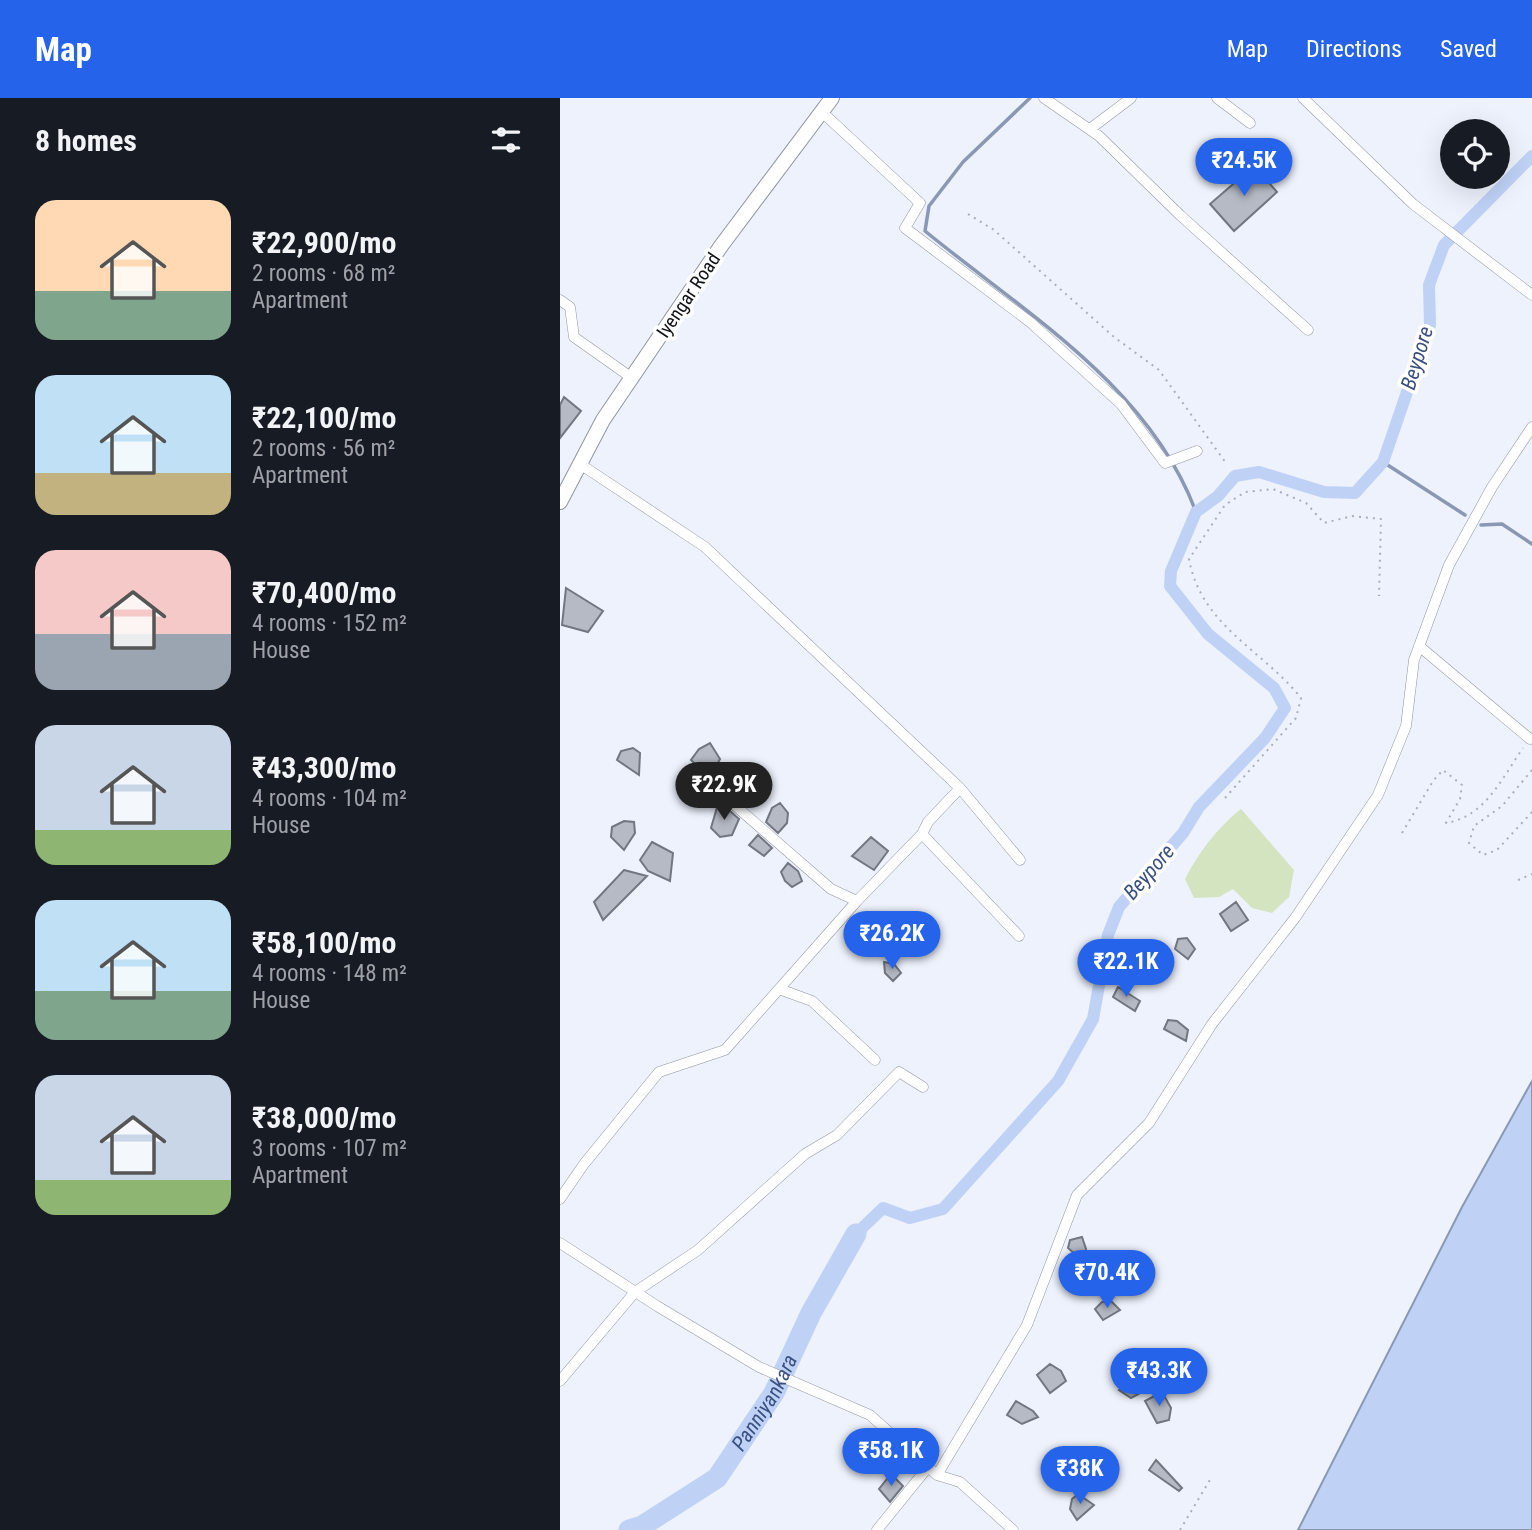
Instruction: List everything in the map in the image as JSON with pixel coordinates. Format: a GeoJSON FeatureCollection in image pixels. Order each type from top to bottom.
{"type":"FeatureCollection","features":[{"type":"Feature","properties":{"kind":"main road","name":"Iyengar Road"},"geometry":{"type":"LineString","coordinates":[[560,502],[603,420],[721,246],[832,98]]}},
{"type":"Feature","properties":{"kind":"street"},"geometry":{"type":"LineString","coordinates":[[1044,98],[1090,129],[1308,330]]}},
{"type":"Feature","properties":{"kind":"street"},"geometry":{"type":"LineString","coordinates":[[1090,129],[1131,98]]}},
{"type":"Feature","properties":{"kind":"street"},"geometry":{"type":"LineString","coordinates":[[1217,98],[1250,123]]}},
{"type":"Feature","properties":{"kind":"street"},"geometry":{"type":"LineString","coordinates":[[1303,98],[1413,204],[1532,295]]}},
{"type":"Feature","properties":{"kind":"street"},"geometry":{"type":"LineString","coordinates":[[822,112],[920,203],[905,228],[1030,322],[1121,404],[1165,463],[1197,451]]}},
{"type":"Feature","properties":{"kind":"street"},"geometry":{"type":"LineString","coordinates":[[560,300],[570,307],[574,337],[632,378]]}},
{"type":"Feature","properties":{"kind":"street"},"geometry":{"type":"LineString","coordinates":[[937,1475],[1027,1325],[1077,1195],[1149,1123],[1212,1024],[1295,918],[1378,795],[1406,726],[1414,660],[1449,565],[1492,487],[1532,427]]}},
{"type":"Feature","properties":{"kind":"street"},"geometry":{"type":"LineString","coordinates":[[579,464],[705,547],[960,788],[1020,860]]}},
{"type":"Feature","properties":{"kind":"street"},"geometry":{"type":"LineString","coordinates":[[1419,646],[1530,739]]}},
{"type":"Feature","properties":{"kind":"street"},"geometry":{"type":"LineString","coordinates":[[708,782],[831,889],[857,901]]}},
{"type":"Feature","properties":{"kind":"street"},"geometry":{"type":"LineString","coordinates":[[560,1199],[584,1164],[659,1072],[725,1050],[857,901],[922,834],[960,788]]}},
{"type":"Feature","properties":{"kind":"street"},"geometry":{"type":"LineString","coordinates":[[922,834],[1019,936]]}},
{"type":"Feature","properties":{"kind":"street"},"geometry":{"type":"LineString","coordinates":[[779,989],[812,1000],[876,1060]]}},
{"type":"Feature","properties":{"kind":"street"},"geometry":{"type":"LineString","coordinates":[[560,1381],[635,1292],[698,1250],[805,1154],[837,1135],[900,1072],[923,1087]]}},
{"type":"Feature","properties":{"kind":"street"},"geometry":{"type":"LineString","coordinates":[[560,1242],[635,1292],[759,1367],[870,1415],[937,1475],[960,1482],[1013,1530]]}},
{"type":"Feature","properties":{"kind":"street"},"geometry":{"type":"LineString","coordinates":[[877,1530],[928,1467]]}},
{"type":"Feature","properties":{"kind":"path"},"geometry":{"type":"LineString","coordinates":[[968,214],[994,230],[1114,337],[1159,370],[1226,463]]}},
{"type":"Feature","properties":{"kind":"path"},"geometry":{"type":"LineString","coordinates":[[1225,798],[1296,718],[1301,698],[1284,677],[1235,638],[1194,584],[1189,559],[1225,505],[1245,492],[1273,489],[1306,503],[1324,523],[1352,516],[1381,519],[1378,596]]}},
{"type":"Feature","properties":{"kind":"path"},"geometry":{"type":"LineString","coordinates":[[1402,833],[1433,781],[1443,770],[1462,785],[1460,799],[1446,823],[1464,820],[1492,794],[1530,739]]}},
{"type":"Feature","properties":{"kind":"path"},"geometry":{"type":"LineString","coordinates":[[1532,769],[1502,806],[1474,826],[1469,843],[1483,855],[1497,850],[1532,812]]}},
{"type":"Feature","properties":{"kind":"path"},"geometry":{"type":"LineString","coordinates":[[1518,880],[1532,874]]}},
{"type":"Feature","properties":{"kind":"path"},"geometry":{"type":"LineString","coordinates":[[1180,1530],[1211,1478]]}},
{"type":"Feature","properties":{"kind":"green space"},"geometry":{"type":"Polygon","coordinates":[[[1241,809],[1294,870],[1289,897],[1272,913],[1252,908],[1233,889],[1219,897],[1194,898],[1185,879],[1209,841],[1241,809]]]}},
{"type":"Feature","properties":{"kind":"water"},"geometry":{"type":"Polygon","coordinates":[[[1532,1081],[1532,1530],[1298,1530],[1462,1207],[1532,1081]]]}},
{"type":"Feature","properties":{"kind":"building"},"geometry":{"type":"Polygon","coordinates":[[[1254,166],[1277,192],[1234,231],[1210,204],[1254,166]]]}},
{"type":"Feature","properties":{"kind":"building"},"geometry":{"type":"Polygon","coordinates":[[[564,397],[581,411],[560,438],[560,405],[564,397]]]}},
{"type":"Feature","properties":{"kind":"building"},"geometry":{"type":"Polygon","coordinates":[[[566,588],[603,611],[588,632],[562,625],[566,588]]]}},
{"type":"Feature","properties":{"kind":"building"},"geometry":{"type":"Polygon","coordinates":[[[710,743],[720,759],[714,770],[705,774],[691,760],[699,749],[710,743]]]}},
{"type":"Feature","properties":{"kind":"building"},"geometry":{"type":"Polygon","coordinates":[[[633,748],[640,753],[639,775],[617,760],[621,751],[633,748]]]}},
{"type":"Feature","properties":{"kind":"building"},"geometry":{"type":"Polygon","coordinates":[[[721,803],[739,819],[732,835],[720,837],[711,828],[718,804],[721,803]]]}},
{"type":"Feature","properties":{"kind":"building"},"geometry":{"type":"Polygon","coordinates":[[[780,803],[788,813],[787,823],[778,833],[766,822],[772,808],[780,803]]]}},
{"type":"Feature","properties":{"kind":"building"},"geometry":{"type":"Polygon","coordinates":[[[624,821],[634,822],[635,833],[624,850],[611,837],[612,827],[624,821]]]}},
{"type":"Feature","properties":{"kind":"building"},"geometry":{"type":"Polygon","coordinates":[[[758,835],[772,848],[764,856],[749,845],[758,835]]]}},
{"type":"Feature","properties":{"kind":"building"},"geometry":{"type":"Polygon","coordinates":[[[871,837],[888,851],[874,870],[852,856],[871,837]]]}},
{"type":"Feature","properties":{"kind":"building"},"geometry":{"type":"Polygon","coordinates":[[[652,842],[673,853],[670,881],[648,871],[640,860],[652,842]]]}},
{"type":"Feature","properties":{"kind":"building"},"geometry":{"type":"Polygon","coordinates":[[[788,863],[798,871],[802,881],[792,887],[781,872],[788,863]]]}},
{"type":"Feature","properties":{"kind":"building"},"geometry":{"type":"Polygon","coordinates":[[[624,870],[647,876],[603,920],[594,902],[624,870]]]}},
{"type":"Feature","properties":{"kind":"building"},"geometry":{"type":"Polygon","coordinates":[[[1236,902],[1248,920],[1231,931],[1220,914],[1236,902]]]}},
{"type":"Feature","properties":{"kind":"building"},"geometry":{"type":"Polygon","coordinates":[[[1187,938],[1195,949],[1188,959],[1175,949],[1178,939],[1187,938]]]}},
{"type":"Feature","properties":{"kind":"building"},"geometry":{"type":"Polygon","coordinates":[[[1148,946],[1159,949],[1172,962],[1164,977],[1146,977],[1131,961],[1136,949],[1148,946]]]}},
{"type":"Feature","properties":{"kind":"building"},"geometry":{"type":"Polygon","coordinates":[[[884,962],[894,964],[901,973],[893,981],[885,973],[884,962]]]}},
{"type":"Feature","properties":{"kind":"building"},"geometry":{"type":"Polygon","coordinates":[[[1118,987],[1140,1001],[1135,1011],[1113,997],[1118,987]]]}},
{"type":"Feature","properties":{"kind":"building"},"geometry":{"type":"Polygon","coordinates":[[[1168,1020],[1177,1021],[1188,1030],[1186,1041],[1164,1029],[1168,1020]]]}},
{"type":"Feature","properties":{"kind":"building"},"geometry":{"type":"Polygon","coordinates":[[[1082,1237],[1086,1249],[1085,1263],[1068,1248],[1070,1240],[1082,1237]]]}},
{"type":"Feature","properties":{"kind":"building"},"geometry":{"type":"Polygon","coordinates":[[[1111,1301],[1120,1310],[1103,1320],[1095,1309],[1102,1302],[1111,1301]]]}},
{"type":"Feature","properties":{"kind":"building"},"geometry":{"type":"Polygon","coordinates":[[[1050,1364],[1061,1371],[1066,1381],[1050,1393],[1037,1375],[1050,1364]]]}},
{"type":"Feature","properties":{"kind":"building"},"geometry":{"type":"Polygon","coordinates":[[[1134,1375],[1145,1382],[1140,1393],[1131,1398],[1119,1390],[1134,1375]]]}},
{"type":"Feature","properties":{"kind":"building"},"geometry":{"type":"Polygon","coordinates":[[[1162,1392],[1171,1408],[1169,1420],[1157,1423],[1145,1401],[1162,1392]]]}},
{"type":"Feature","properties":{"kind":"building"},"geometry":{"type":"Polygon","coordinates":[[[1016,1401],[1038,1417],[1022,1424],[1007,1415],[1016,1401]]]}},
{"type":"Feature","properties":{"kind":"building"},"geometry":{"type":"Polygon","coordinates":[[[1082,1450],[1098,1467],[1083,1474],[1070,1462],[1082,1450]]]}},
{"type":"Feature","properties":{"kind":"building"},"geometry":{"type":"Polygon","coordinates":[[[1156,1460],[1182,1488],[1179,1491],[1149,1470],[1156,1460]]]}},
{"type":"Feature","properties":{"kind":"building"},"geometry":{"type":"Polygon","coordinates":[[[891,1474],[903,1486],[890,1502],[879,1489],[891,1474]]]}},
{"type":"Feature","properties":{"kind":"building"},"geometry":{"type":"Polygon","coordinates":[[[1078,1494],[1094,1505],[1077,1520],[1070,1509],[1072,1499],[1078,1494]]]}},
{"type":"Feature","properties":{"kind":"waterway","name":"Beypore"},"geometry":{"type":"LineString","coordinates":[[1030,98],[963,162],[929,206],[925,231],[1042,323],[1116,389],[1148,426],[1175,467],[1196,512]]}},
{"type":"Feature","properties":{"kind":"waterway","name":"Beypore"},"geometry":{"type":"LineString","coordinates":[[856,1234],[883,1208],[910,1218],[943,1209],[1058,1081],[1093,1019],[1108,935],[1119,907],[1183,833],[1199,807],[1265,738],[1285,708],[1274,688],[1208,634],[1170,586],[1171,571],[1196,512],[1218,496],[1235,476],[1259,472],[1324,492],[1355,493],[1383,462],[1430,325],[1429,285],[1444,245],[1532,156]]}},
{"type":"Feature","properties":{"kind":"waterway"},"geometry":{"type":"LineString","coordinates":[[1383,462],[1465,515]]}},
{"type":"Feature","properties":{"kind":"waterway"},"geometry":{"type":"LineString","coordinates":[[1481,525],[1502,524],[1532,544]]}},
{"type":"Feature","properties":{"kind":"waterway","name":"Panniyankara"},"geometry":{"type":"LineString","coordinates":[[629,1530],[642,1526],[717,1478],[774,1393],[811,1313],[856,1234]]}}]}
